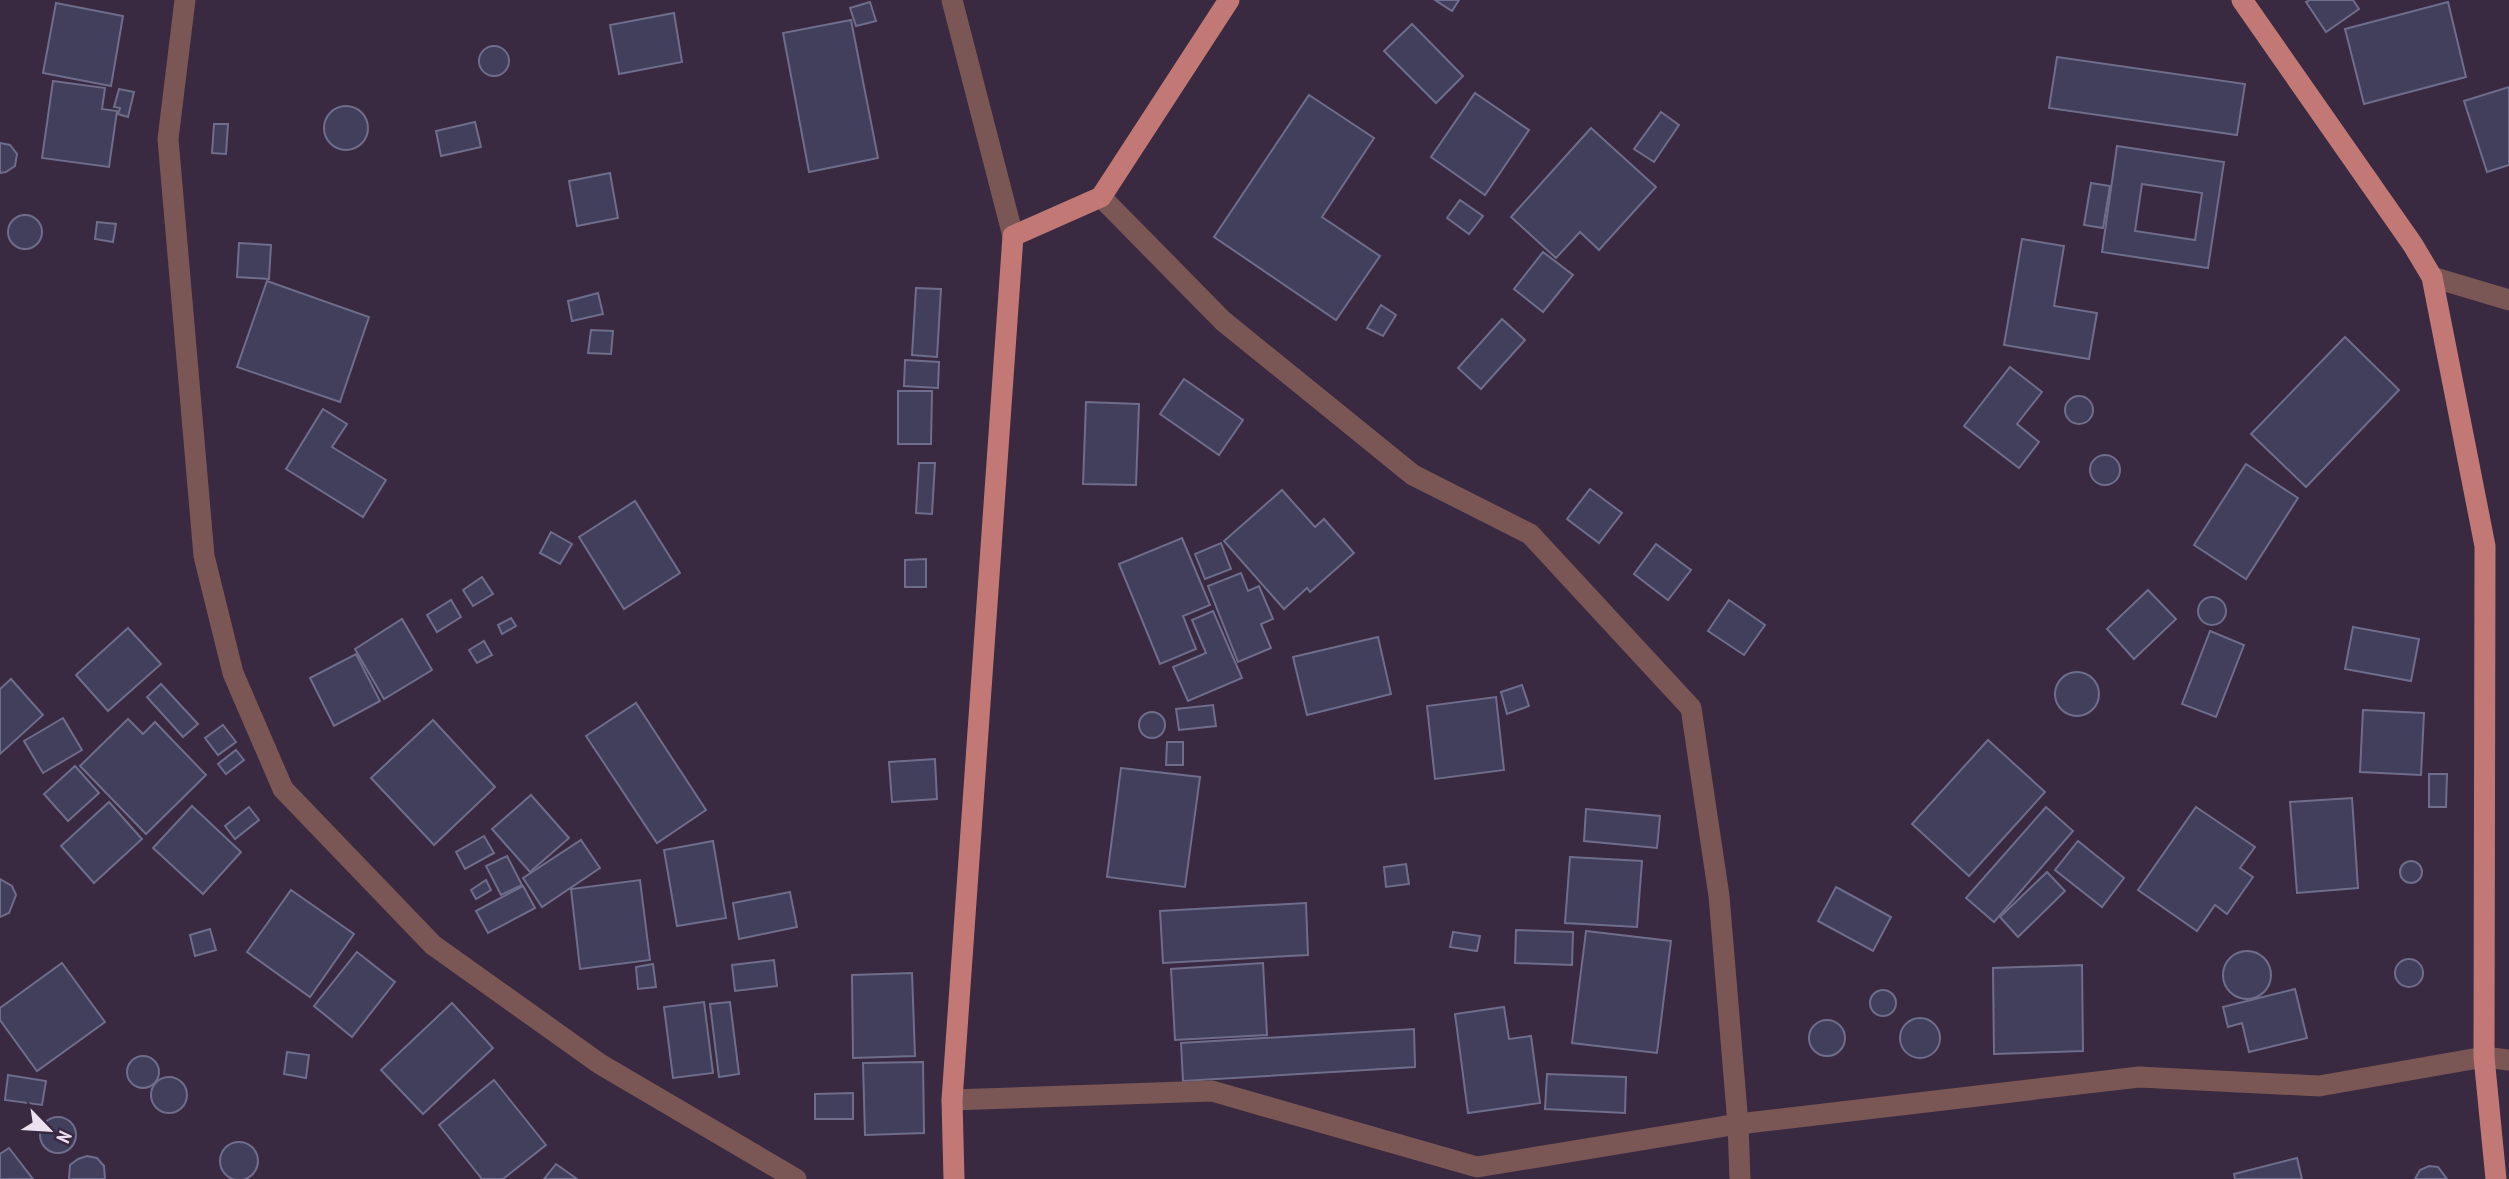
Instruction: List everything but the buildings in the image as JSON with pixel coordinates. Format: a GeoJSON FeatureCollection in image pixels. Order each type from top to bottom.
{"type":"FeatureCollection","features":[{"type":"Feature","properties":{"kind":"main road"},"geometry":{"type":"LineString","coordinates":[[954,1179],[952,1100],[1013,236],[1101,197],[1229,0]]}},
{"type":"Feature","properties":{"kind":"main road"},"geometry":{"type":"LineString","coordinates":[[2242,0],[2413,245],[2432,277],[2485,546],[2484,1057],[2496,1179]]}},
{"type":"Feature","properties":{"kind":"street"},"geometry":{"type":"LineString","coordinates":[[185,0],[168,139],[204,556],[233,673],[283,789],[433,945],[600,1064],[796,1179]]}},
{"type":"Feature","properties":{"kind":"street"},"geometry":{"type":"LineString","coordinates":[[952,0],[1013,236]]}},
{"type":"Feature","properties":{"kind":"street"},"geometry":{"type":"LineString","coordinates":[[1101,197],[1223,321],[1413,475],[1530,534],[1691,708],[1719,896],[1740,1179]]}},
{"type":"Feature","properties":{"kind":"street"},"geometry":{"type":"LineString","coordinates":[[2432,277],[2509,300]]}},
{"type":"Feature","properties":{"kind":"street"},"geometry":{"type":"LineString","coordinates":[[952,1100],[1212,1091],[1477,1167],[1738,1124],[2139,1077],[2319,1086],[2484,1057],[2509,1060]]}}]}
